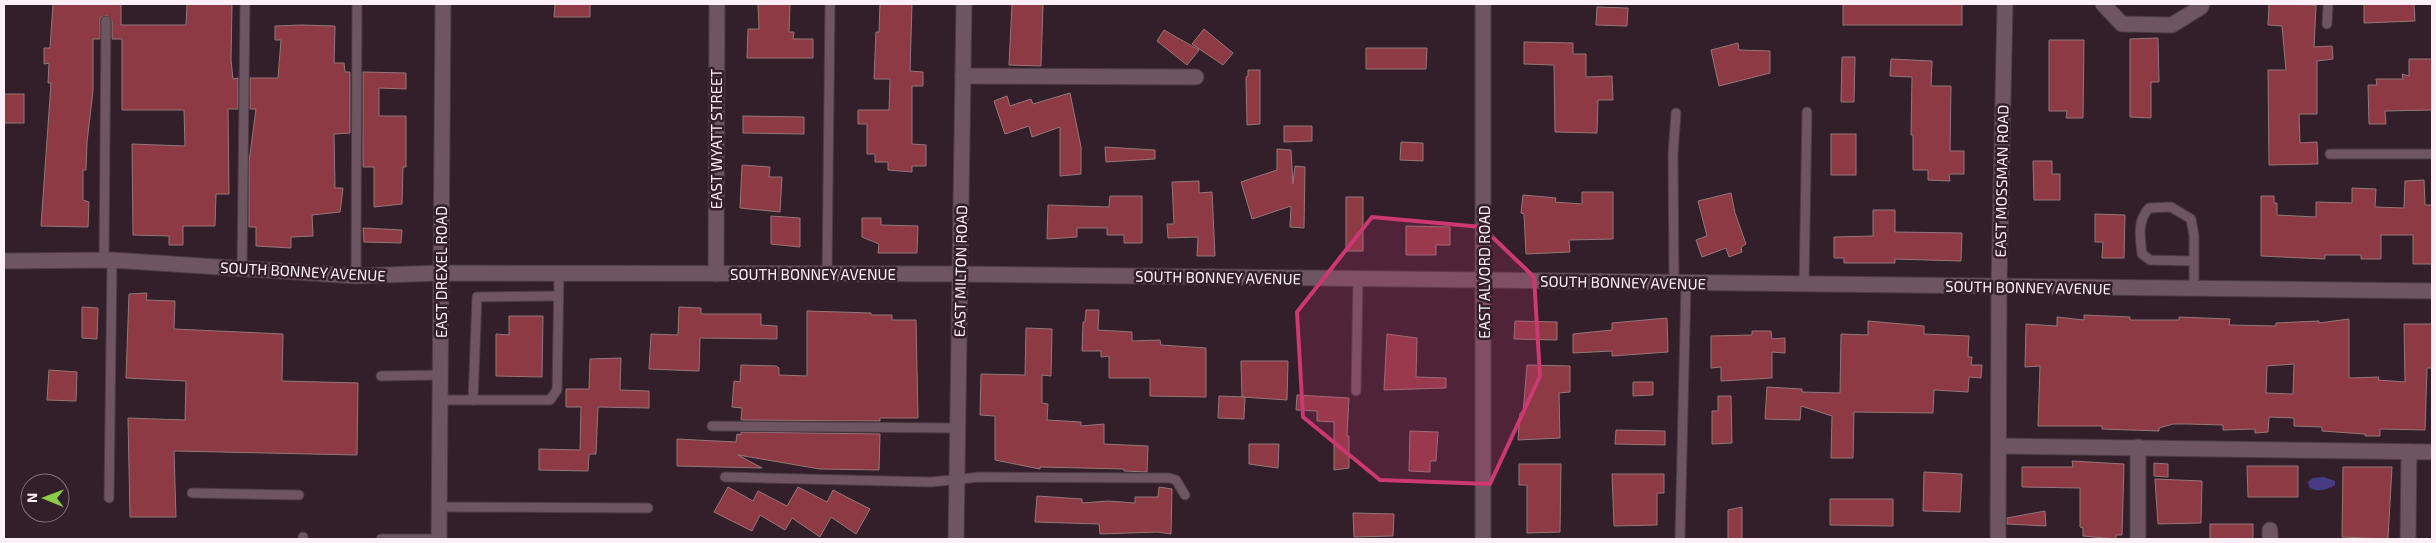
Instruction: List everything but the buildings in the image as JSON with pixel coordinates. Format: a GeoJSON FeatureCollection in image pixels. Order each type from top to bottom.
{"type":"FeatureCollection","features":[{"type":"Feature","properties":{"kind":"street","name":"EAST DREXEL ROAD"},"geometry":{"type":"LineString","coordinates":[[439,539],[443,4]]}},
{"type":"Feature","properties":{"kind":"street","name":"EAST WYATT STREET"},"geometry":{"type":"LineString","coordinates":[[716,274],[717,4]]}},
{"type":"Feature","properties":{"kind":"street","name":"EAST MILTON ROAD"},"geometry":{"type":"LineString","coordinates":[[956,539],[964,4]]}},
{"type":"Feature","properties":{"kind":"street","name":"EAST ALVORD ROAD"},"geometry":{"type":"LineString","coordinates":[[1483,4],[1485,280],[1483,539]]}},
{"type":"Feature","properties":{"kind":"street","name":"EAST MOSSMAN ROAD"},"geometry":{"type":"LineString","coordinates":[[1998,539],[2000,446],[1999,286],[2004,4]]}},
{"type":"Feature","properties":{"kind":"street"},"geometry":{"type":"LineString","coordinates":[[2103,4],[2122,24],[2172,25],[2201,7],[2202,4]]}},
{"type":"Feature","properties":{"kind":"street"},"geometry":{"type":"LineString","coordinates":[[962,76],[1196,77]]}},
{"type":"Feature","properties":{"kind":"street","name":"SOUTH BONNEY AVENUE"},"geometry":{"type":"LineString","coordinates":[[4,262],[108,260],[356,276],[441,274],[959,274],[2432,291]]}},
{"type":"Feature","properties":{"kind":"street"},"geometry":{"type":"LineString","coordinates":[[2000,446],[2432,452]]}},
{"type":"Feature","properties":{"kind":"street"},"geometry":{"type":"LineString","coordinates":[[2138,447],[2138,539]]}},
{"type":"Feature","properties":{"kind":"street"},"geometry":{"type":"LineString","coordinates":[[2408,539],[2409,452]]}},
{"type":"Feature","properties":{"kind":"lane"},"geometry":{"type":"LineString","coordinates":[[242,269],[245,4]]}},
{"type":"Feature","properties":{"kind":"lane"},"geometry":{"type":"LineString","coordinates":[[356,276],[357,4]]}},
{"type":"Feature","properties":{"kind":"lane"},"geometry":{"type":"LineString","coordinates":[[827,275],[830,4]]}},
{"type":"Feature","properties":{"kind":"lane"},"geometry":{"type":"LineString","coordinates":[[2327,24],[2328,4]]}},
{"type":"Feature","properties":{"kind":"lane"},"geometry":{"type":"LineString","coordinates":[[106,21],[109,498]]}},
{"type":"Feature","properties":{"kind":"lane"},"geometry":{"type":"LineString","coordinates":[[1804,284],[1807,112]]}},
{"type":"Feature","properties":{"kind":"lane"},"geometry":{"type":"LineString","coordinates":[[1676,113],[1673,154],[1680,283],[1680,537]]}},
{"type":"Feature","properties":{"kind":"lane"},"geometry":{"type":"LineString","coordinates":[[2330,154],[2432,154]]}},
{"type":"Feature","properties":{"kind":"lane"},"geometry":{"type":"LineString","coordinates":[[2194,261],[2150,260],[2142,254],[2140,233],[2142,216],[2149,208],[2171,207],[2191,219],[2194,235],[2194,261],[2194,288]]}},
{"type":"Feature","properties":{"kind":"lane"},"geometry":{"type":"LineString","coordinates":[[440,400],[550,400],[556,390],[559,274]]}},
{"type":"Feature","properties":{"kind":"lane"},"geometry":{"type":"LineString","coordinates":[[1356,391],[1358,279]]}},
{"type":"Feature","properties":{"kind":"lane"},"geometry":{"type":"LineString","coordinates":[[473,400],[477,297],[558,296]]}},
{"type":"Feature","properties":{"kind":"lane"},"geometry":{"type":"LineString","coordinates":[[381,376],[440,375]]}},
{"type":"Feature","properties":{"kind":"lane"},"geometry":{"type":"LineString","coordinates":[[712,426],[958,428]]}},
{"type":"Feature","properties":{"kind":"lane"},"geometry":{"type":"LineString","coordinates":[[725,477],[931,482],[957,478],[1169,478],[1176,480],[1185,495]]}},
{"type":"Feature","properties":{"kind":"lane"},"geometry":{"type":"LineString","coordinates":[[192,493],[299,494]]}},
{"type":"Feature","properties":{"kind":"lane"},"geometry":{"type":"LineString","coordinates":[[439,507],[648,508]]}},
{"type":"Feature","properties":{"kind":"lane"},"geometry":{"type":"LineString","coordinates":[[381,539],[439,539]]}},
{"type":"Feature","properties":{"kind":"highlighted area"},"geometry":{"type":"Polygon","coordinates":[[[1372,217],[1482,227],[1534,277],[1540,376],[1490,484],[1380,480],[1303,417],[1297,312],[1372,217]]]}},
{"type":"Feature","properties":{"kind":"shaded area"},"geometry":{"type":"Polygon","coordinates":[[[2324,477],[2335,481],[2335,485],[2322,490],[2315,490],[2309,487],[2308,482],[2313,478],[2324,477]]]}}]}
